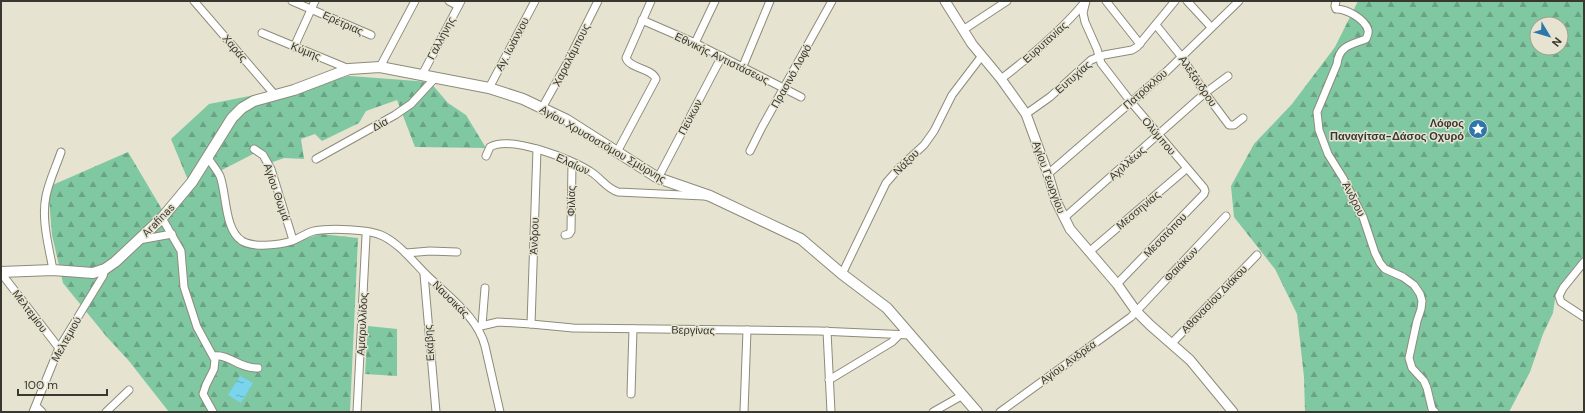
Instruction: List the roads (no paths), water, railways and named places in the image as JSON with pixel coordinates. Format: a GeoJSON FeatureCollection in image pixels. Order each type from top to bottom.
{"type":"FeatureCollection","features":[{"type":"Feature","properties":{"kind":"main road","name":"Αγίου Χρυσοστόμου Σμύρνης"},"geometry":{"type":"LineString","coordinates":[[275,95],[294,90],[349,69],[380,68],[436,77],[506,92],[542,108],[567,120],[658,178],[710,196],[801,239],[842,274],[887,308],[978,412]]}},
{"type":"Feature","properties":{"kind":"main road","name":"Arafinas"},"geometry":{"type":"LineString","coordinates":[[1,272],[53,270],[93,273],[104,269],[115,262],[162,218],[192,182],[236,112],[250,103],[275,95]]}},
{"type":"Feature","properties":{"kind":"street","name":"Χαράς"},"geometry":{"type":"LineString","coordinates":[[194,1],[275,95]]}},
{"type":"Feature","properties":{"kind":"street","name":"Ερέτριας"},"geometry":{"type":"LineString","coordinates":[[292,1],[371,35]]}},
{"type":"Feature","properties":{"kind":"street"},"geometry":{"type":"LineString","coordinates":[[294,47],[315,1]]}},
{"type":"Feature","properties":{"kind":"street"},"geometry":{"type":"LineString","coordinates":[[380,68],[415,1]]}},
{"type":"Feature","properties":{"kind":"street"},"geometry":{"type":"LineString","coordinates":[[450,1],[460,3]]}},
{"type":"Feature","properties":{"kind":"street","name":"Αγ. Ιωάννου"},"geometry":{"type":"LineString","coordinates":[[489,88],[535,1]]}},
{"type":"Feature","properties":{"kind":"street","name":"Χαραλάμπους"},"geometry":{"type":"LineString","coordinates":[[542,108],[566,65],[598,1]]}},
{"type":"Feature","properties":{"kind":"street"},"geometry":{"type":"LineString","coordinates":[[617,152],[656,79],[655,76],[628,62],[626,58],[651,1]]}},
{"type":"Feature","properties":{"kind":"street"},"geometry":{"type":"LineString","coordinates":[[695,43],[715,1]]}},
{"type":"Feature","properties":{"kind":"street"},"geometry":{"type":"LineString","coordinates":[[743,66],[770,1]]}},
{"type":"Feature","properties":{"kind":"street","name":"Πρασινό Λοφό"},"geometry":{"type":"LineString","coordinates":[[750,151],[832,1]]}},
{"type":"Feature","properties":{"kind":"street","name":"Αγίου Γεωργίου"},"geometry":{"type":"LineString","coordinates":[[945,1],[981,57],[1001,79],[1026,114],[1048,174],[1056,201],[1064,218],[1078,239],[1116,284],[1136,311],[1190,360],[1233,412]]}},
{"type":"Feature","properties":{"kind":"street"},"geometry":{"type":"LineString","coordinates":[[963,30],[1007,1]]}},
{"type":"Feature","properties":{"kind":"street","name":"Ολύμπου"},"geometry":{"type":"LineString","coordinates":[[1086,1],[1084,13],[1085,22],[1097,49],[1098,57],[1114,82],[1130,102],[1200,184]]}},
{"type":"Feature","properties":{"kind":"street","name":"Ευρυτανίας"},"geometry":{"type":"LineString","coordinates":[[1001,79],[1029,57],[1086,1]]}},
{"type":"Feature","properties":{"kind":"street"},"geometry":{"type":"LineString","coordinates":[[1106,1],[1140,44]]}},
{"type":"Feature","properties":{"kind":"street","name":"Ευτυχίας"},"geometry":{"type":"LineString","coordinates":[[1026,114],[1050,97],[1091,60],[1098,57],[1132,50],[1140,44],[1175,1]]}},
{"type":"Feature","properties":{"kind":"street"},"geometry":{"type":"LineString","coordinates":[[1187,1],[1211,27]]}},
{"type":"Feature","properties":{"kind":"street","name":"Πατρόκλου"},"geometry":{"type":"LineString","coordinates":[[1048,174],[1182,56],[1239,1]]}},
{"type":"Feature","properties":{"kind":"street","name":"Άνδρου"},"geometry":{"type":"LineString","coordinates":[[1336,1],[1336,9],[1345,10],[1353,14],[1367,28],[1368,34],[1366,39],[1346,46],[1338,56],[1337,64],[1317,112],[1319,130],[1328,154],[1343,178],[1363,217],[1375,253],[1380,263],[1385,269],[1403,277],[1414,285],[1420,294],[1422,301],[1421,309],[1415,328],[1409,358],[1410,364],[1424,381],[1434,412]]}},
{"type":"Feature","properties":{"kind":"street","name":"Γαλλήνης"},"geometry":{"type":"LineString","coordinates":[[422,75],[460,3]]}},
{"type":"Feature","properties":{"kind":"street","name":"Εθνικής Αντιστάσεως"},"geometry":{"type":"LineString","coordinates":[[642,20],[743,66],[783,89],[802,97]]}},
{"type":"Feature","properties":{"kind":"street","name":"Αλεξάνδρου"},"geometry":{"type":"LineString","coordinates":[[1156,24],[1182,56],[1205,93],[1228,125],[1234,125],[1243,118]]}},
{"type":"Feature","properties":{"kind":"street","name":"Κύμης"},"geometry":{"type":"LineString","coordinates":[[262,33],[349,69]]}},
{"type":"Feature","properties":{"kind":"street","name":"Πεύκων"},"geometry":{"type":"LineString","coordinates":[[658,178],[722,56]]}},
{"type":"Feature","properties":{"kind":"street","name":"Νάξου"},"geometry":{"type":"LineString","coordinates":[[842,274],[886,183],[900,167],[924,145],[934,131],[952,95],[981,57]]}},
{"type":"Feature","properties":{"kind":"street","name":"Αχιλλέως"},"geometry":{"type":"LineString","coordinates":[[1064,218],[1205,93],[1228,76]]}},
{"type":"Feature","properties":{"kind":"street","name":"Δία"},"geometry":{"type":"LineString","coordinates":[[316,159],[395,115],[411,104],[436,77]]}},
{"type":"Feature","properties":{"kind":"street","name":"Ελαίων"},"geometry":{"type":"LineString","coordinates":[[486,156],[490,147],[499,143],[510,144],[537,149],[572,163],[590,171],[610,189],[618,192],[649,192],[691,196],[710,196]]}},
{"type":"Feature","properties":{"kind":"street","name":"Αγίου Θωμά"},"geometry":{"type":"LineString","coordinates":[[254,149],[263,155],[271,169],[293,240]]}},
{"type":"Feature","properties":{"kind":"street","name":"Άνδρου"},"geometry":{"type":"LineString","coordinates":[[531,324],[537,149]]}},
{"type":"Feature","properties":{"kind":"street"},"geometry":{"type":"LineString","coordinates":[[53,270],[46,225],[45,207],[46,196],[61,152]]}},
{"type":"Feature","properties":{"kind":"street"},"geometry":{"type":"LineString","coordinates":[[208,158],[220,175],[228,216],[234,233],[238,238],[248,244],[256,246],[282,244],[313,232],[351,230],[359,235],[366,236],[376,233]]}},
{"type":"Feature","properties":{"kind":"street","name":"Φιλίας"},"geometry":{"type":"LineString","coordinates":[[565,235],[569,234],[571,231],[572,163]]}},
{"type":"Feature","properties":{"kind":"street","name":"Μεσσηνίας"},"geometry":{"type":"LineString","coordinates":[[1089,252],[1186,169]]}},
{"type":"Feature","properties":{"kind":"street","name":"Μεσοτόπου"},"geometry":{"type":"LineString","coordinates":[[1116,284],[1204,194],[1205,189],[1200,184]]}},
{"type":"Feature","properties":{"kind":"street","name":"Φαιάκων"},"geometry":{"type":"LineString","coordinates":[[1136,311],[1226,216]]}},
{"type":"Feature","properties":{"kind":"street"},"geometry":{"type":"LineString","coordinates":[[162,218],[181,251],[184,287],[197,327],[214,356],[214,369],[203,394],[213,412]]}},
{"type":"Feature","properties":{"kind":"street","name":"Ναυσικάς"},"geometry":{"type":"LineString","coordinates":[[351,230],[376,233],[388,238],[406,253],[424,274],[480,326],[489,359],[500,412]]}},
{"type":"Feature","properties":{"kind":"street"},"geometry":{"type":"LineString","coordinates":[[139,240],[172,234]]}},
{"type":"Feature","properties":{"kind":"street","name":"Αμαρυλλίδος"},"geometry":{"type":"LineString","coordinates":[[357,412],[366,236]]}},
{"type":"Feature","properties":{"kind":"street"},"geometry":{"type":"LineString","coordinates":[[406,253],[430,251],[456,252]]}},
{"type":"Feature","properties":{"kind":"street","name":"Αθανασίου Διάκου"},"geometry":{"type":"LineString","coordinates":[[1171,344],[1257,255]]}},
{"type":"Feature","properties":{"kind":"street"},"geometry":{"type":"LineString","coordinates":[[1584,262],[1562,288],[1559,296],[1561,302],[1584,317]]}},
{"type":"Feature","properties":{"kind":"street","name":"Μελτεμιού"},"geometry":{"type":"LineString","coordinates":[[34,409],[59,348],[103,276],[104,269]]}},
{"type":"Feature","properties":{"kind":"street","name":"Μελτεμίου"},"geometry":{"type":"LineString","coordinates":[[1,272],[59,348]]}},
{"type":"Feature","properties":{"kind":"street","name":"Εκάβης"},"geometry":{"type":"LineString","coordinates":[[424,274],[430,357],[436,412]]}},
{"type":"Feature","properties":{"kind":"street"},"geometry":{"type":"LineString","coordinates":[[480,326],[485,288]]}},
{"type":"Feature","properties":{"kind":"street","name":"Αγίου Ανδρέα"},"geometry":{"type":"LineString","coordinates":[[1000,412],[1131,317],[1136,311]]}},
{"type":"Feature","properties":{"kind":"street","name":"Βεργίνας"},"geometry":{"type":"LineString","coordinates":[[480,326],[498,322],[573,328],[827,331],[898,336],[910,335]]}},
{"type":"Feature","properties":{"kind":"street"},"geometry":{"type":"LineString","coordinates":[[631,394],[633,329]]}},
{"type":"Feature","properties":{"kind":"street"},"geometry":{"type":"LineString","coordinates":[[744,412],[747,330]]}},
{"type":"Feature","properties":{"kind":"street"},"geometry":{"type":"LineString","coordinates":[[827,331],[831,412]]}},
{"type":"Feature","properties":{"kind":"street"},"geometry":{"type":"LineString","coordinates":[[829,380],[892,342],[898,336]]}},
{"type":"Feature","properties":{"kind":"street"},"geometry":{"type":"LineString","coordinates":[[214,356],[220,355],[250,369],[258,368]]}},
{"type":"Feature","properties":{"kind":"street"},"geometry":{"type":"LineString","coordinates":[[106,412],[129,390]]}},
{"type":"Feature","properties":{"kind":"street"},"geometry":{"type":"LineString","coordinates":[[933,412],[963,395]]}},
{"type":"Feature","properties":{"kind":"street"},"geometry":{"type":"LineString","coordinates":[[34,409],[42,412]]}},
{"type":"Feature","properties":{"kind":"water"},"geometry":{"type":"Polygon","coordinates":[[[240,376],[253,383],[241,403],[228,395],[240,376]]]}},
{"type":"Feature","properties":{"kind":"place","name":"Λόφος Παναγίτσα-Δάσος Οχυρό"},"geometry":{"type":"Point","coordinates":[1478,129]}}]}
